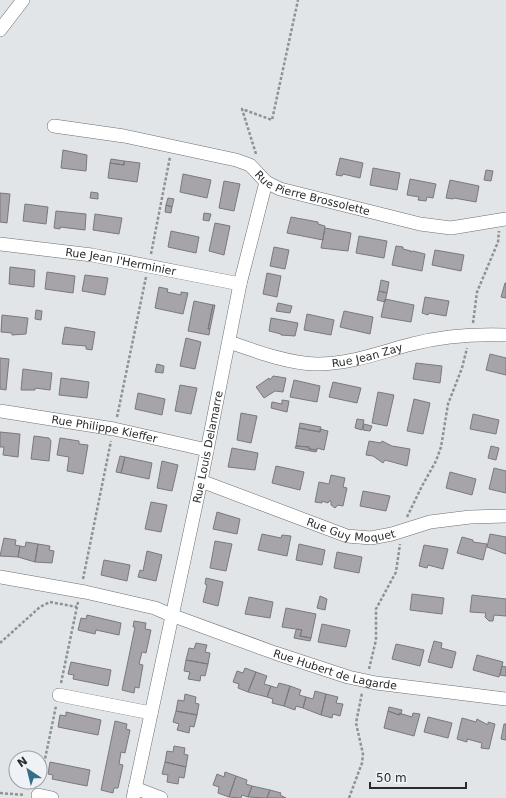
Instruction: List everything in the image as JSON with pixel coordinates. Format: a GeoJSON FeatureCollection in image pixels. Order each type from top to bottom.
{"type":"FeatureCollection","features":[{"type":"Feature","properties":{"kind":"street"},"geometry":{"type":"LineString","coordinates":[[0,30],[23,0]]}},
{"type":"Feature","properties":{"kind":"street","name":"Rue Pierre Brossolette"},"geometry":{"type":"LineString","coordinates":[[54,126],[173,145],[250,165],[266,182],[280,189],[420,224],[451,228],[502,220]]}},
{"type":"Feature","properties":{"kind":"street","name":"Rue Louis Delamarre"},"geometry":{"type":"LineString","coordinates":[[134,793],[201,481],[240,284],[266,182]]}},
{"type":"Feature","properties":{"kind":"street","name":"Rue Jean l'Herminier"},"geometry":{"type":"LineString","coordinates":[[0,244],[92,255],[240,284]]}},
{"type":"Feature","properties":{"kind":"street","name":"Rue Jean Zay"},"geometry":{"type":"LineString","coordinates":[[229,342],[297,362],[316,364],[337,363],[370,357],[413,344],[451,337],[506,335]]}},
{"type":"Feature","properties":{"kind":"street","name":"Rue Philippe Kieffer"},"geometry":{"type":"LineString","coordinates":[[0,411],[114,429],[207,450]]}},
{"type":"Feature","properties":{"kind":"street","name":"Rue Guy Moquet"},"geometry":{"type":"LineString","coordinates":[[201,481],[347,536],[371,538],[400,532],[430,522],[470,517],[506,516]]}},
{"type":"Feature","properties":{"kind":"street","name":"Rue Hubert de Lagarde"},"geometry":{"type":"LineString","coordinates":[[0,577],[80,591],[156,608],[171,616],[348,677],[365,681],[506,699]]}},
{"type":"Feature","properties":{"kind":"street"},"geometry":{"type":"LineString","coordinates":[[59,695],[151,713]]}},
{"type":"Feature","properties":{"kind":"street"},"geometry":{"type":"LineString","coordinates":[[134,793],[161,798]]}},
{"type":"Feature","properties":{"kind":"street"},"geometry":{"type":"LineString","coordinates":[[38,795],[52,798]]}},
{"type":"Feature","properties":{"kind":"path"},"geometry":{"type":"LineString","coordinates":[[259,160],[242,109],[272,120],[298,0]]}},
{"type":"Feature","properties":{"kind":"path"},"geometry":{"type":"LineString","coordinates":[[0,793],[38,795],[173,145]]}},
{"type":"Feature","properties":{"kind":"path"},"geometry":{"type":"LineString","coordinates":[[349,798],[363,758],[362,745],[356,723],[365,681],[374,651],[376,609],[396,572],[400,532],[436,461],[441,447],[448,404],[462,368],[473,323],[477,292],[498,242],[502,220]]}},
{"type":"Feature","properties":{"kind":"path"},"geometry":{"type":"LineString","coordinates":[[0,643],[9,637],[36,611],[50,602],[77,607]]}},
{"type":"Feature","properties":{"kind":"building"},"geometry":{"type":"Polygon","coordinates":[[[63,150],[87,155],[86,171],[61,168],[63,150]]]}},
{"type":"Feature","properties":{"kind":"building"},"geometry":{"type":"Polygon","coordinates":[[[340,158],[363,163],[360,178],[343,174],[342,176],[336,175],[340,158]]]}},
{"type":"Feature","properties":{"kind":"building"},"geometry":{"type":"Polygon","coordinates":[[[111,159],[124,161],[124,165],[110,163],[111,159]]]}},
{"type":"Feature","properties":{"kind":"building"},"geometry":{"type":"Polygon","coordinates":[[[124,161],[140,163],[137,182],[108,178],[110,163],[124,165],[124,161]]]}},
{"type":"Feature","properties":{"kind":"building"},"geometry":{"type":"Polygon","coordinates":[[[373,168],[400,173],[397,190],[370,185],[373,168]]]}},
{"type":"Feature","properties":{"kind":"building"},"geometry":{"type":"Polygon","coordinates":[[[486,170],[493,171],[491,181],[484,180],[486,170]]]}},
{"type":"Feature","properties":{"kind":"building"},"geometry":{"type":"Polygon","coordinates":[[[183,174],[211,180],[207,198],[180,192],[183,174]]]}},
{"type":"Feature","properties":{"kind":"building"},"geometry":{"type":"Polygon","coordinates":[[[410,179],[436,184],[433,198],[427,197],[426,201],[418,200],[419,197],[407,195],[410,179]]]}},
{"type":"Feature","properties":{"kind":"building"},"geometry":{"type":"Polygon","coordinates":[[[450,180],[479,186],[476,202],[446,198],[450,180]]]}},
{"type":"Feature","properties":{"kind":"building"},"geometry":{"type":"Polygon","coordinates":[[[224,181],[240,184],[234,211],[219,208],[224,181]]]}},
{"type":"Feature","properties":{"kind":"building"},"geometry":{"type":"Polygon","coordinates":[[[91,192],[98,193],[98,199],[90,198],[91,192]]]}},
{"type":"Feature","properties":{"kind":"building"},"geometry":{"type":"Polygon","coordinates":[[[0,193],[10,194],[7,223],[0,222],[0,193]]]}},
{"type":"Feature","properties":{"kind":"building"},"geometry":{"type":"Polygon","coordinates":[[[168,198],[174,199],[172,207],[166,205],[168,198]]]}},
{"type":"Feature","properties":{"kind":"building"},"geometry":{"type":"Polygon","coordinates":[[[25,204],[48,207],[46,224],[23,221],[25,204]]]}},
{"type":"Feature","properties":{"kind":"building"},"geometry":{"type":"Polygon","coordinates":[[[166,205],[172,207],[171,213],[165,212],[166,205]]]}},
{"type":"Feature","properties":{"kind":"building"},"geometry":{"type":"Polygon","coordinates":[[[56,211],[86,214],[85,230],[60,227],[60,229],[54,228],[56,211]]]}},
{"type":"Feature","properties":{"kind":"building"},"geometry":{"type":"Polygon","coordinates":[[[204,213],[211,214],[209,221],[203,220],[204,213]]]}},
{"type":"Feature","properties":{"kind":"building"},"geometry":{"type":"Polygon","coordinates":[[[95,214],[122,218],[119,234],[93,230],[95,214]]]}},
{"type":"Feature","properties":{"kind":"building"},"geometry":{"type":"Polygon","coordinates":[[[291,217],[318,222],[318,224],[325,226],[323,240],[287,233],[291,217]]]}},
{"type":"Feature","properties":{"kind":"building"},"geometry":{"type":"Polygon","coordinates":[[[215,223],[230,226],[224,255],[209,251],[215,223]]]}},
{"type":"Feature","properties":{"kind":"building"},"geometry":{"type":"Polygon","coordinates":[[[325,228],[351,233],[348,251],[321,248],[325,228]]]}},
{"type":"Feature","properties":{"kind":"building"},"geometry":{"type":"Polygon","coordinates":[[[171,231],[199,237],[196,253],[168,247],[171,231]]]}},
{"type":"Feature","properties":{"kind":"building"},"geometry":{"type":"Polygon","coordinates":[[[359,236],[387,241],[384,258],[356,253],[359,236]]]}},
{"type":"Feature","properties":{"kind":"building"},"geometry":{"type":"Polygon","coordinates":[[[396,246],[403,247],[403,249],[411,251],[410,252],[413,251],[425,254],[422,271],[392,265],[396,246]]]}},
{"type":"Feature","properties":{"kind":"building"},"geometry":{"type":"Polygon","coordinates":[[[274,247],[289,250],[285,269],[270,266],[274,247]]]}},
{"type":"Feature","properties":{"kind":"building"},"geometry":{"type":"Polygon","coordinates":[[[435,250],[464,255],[461,271],[432,265],[435,250]]]}},
{"type":"Feature","properties":{"kind":"building"},"geometry":{"type":"Polygon","coordinates":[[[10,267],[35,270],[34,287],[9,284],[10,267]]]}},
{"type":"Feature","properties":{"kind":"building"},"geometry":{"type":"Polygon","coordinates":[[[47,272],[75,276],[73,293],[45,289],[47,272]]]}},
{"type":"Feature","properties":{"kind":"building"},"geometry":{"type":"Polygon","coordinates":[[[267,273],[281,276],[277,297],[263,294],[267,273]]]}},
{"type":"Feature","properties":{"kind":"building"},"geometry":{"type":"Polygon","coordinates":[[[85,275],[108,278],[105,295],[82,291],[85,275]]]}},
{"type":"Feature","properties":{"kind":"building"},"geometry":{"type":"Polygon","coordinates":[[[381,280],[389,282],[387,293],[379,291],[381,280]]]}},
{"type":"Feature","properties":{"kind":"building"},"geometry":{"type":"Polygon","coordinates":[[[506,283],[506,298],[501,297],[506,283]]]}},
{"type":"Feature","properties":{"kind":"building"},"geometry":{"type":"Polygon","coordinates":[[[159,287],[168,289],[167,292],[181,295],[181,292],[188,293],[183,314],[155,308],[159,287]]]}},
{"type":"Feature","properties":{"kind":"building"},"geometry":{"type":"Polygon","coordinates":[[[379,291],[387,293],[385,302],[377,300],[379,291]]]}},
{"type":"Feature","properties":{"kind":"building"},"geometry":{"type":"Polygon","coordinates":[[[425,297],[449,301],[446,316],[429,313],[428,315],[422,313],[425,297]]]}},
{"type":"Feature","properties":{"kind":"building"},"geometry":{"type":"Polygon","coordinates":[[[385,299],[414,305],[411,322],[381,317],[385,299]]]}},
{"type":"Feature","properties":{"kind":"building"},"geometry":{"type":"Polygon","coordinates":[[[194,301],[213,305],[208,329],[210,329],[209,335],[188,331],[194,301]]]}},
{"type":"Feature","properties":{"kind":"building"},"geometry":{"type":"Polygon","coordinates":[[[278,303],[292,306],[290,313],[276,311],[278,303]]]}},
{"type":"Feature","properties":{"kind":"building"},"geometry":{"type":"Polygon","coordinates":[[[213,305],[215,305],[210,329],[208,329],[213,305]]]}},
{"type":"Feature","properties":{"kind":"building"},"geometry":{"type":"Polygon","coordinates":[[[36,310],[42,311],[41,320],[35,319],[36,310]]]}},
{"type":"Feature","properties":{"kind":"building"},"geometry":{"type":"Polygon","coordinates":[[[344,311],[373,317],[370,334],[340,327],[344,311]]]}},
{"type":"Feature","properties":{"kind":"building"},"geometry":{"type":"Polygon","coordinates":[[[307,314],[334,320],[331,335],[304,330],[307,314]]]}},
{"type":"Feature","properties":{"kind":"building"},"geometry":{"type":"Polygon","coordinates":[[[2,315],[28,318],[26,334],[12,335],[12,333],[1,332],[2,315]]]}},
{"type":"Feature","properties":{"kind":"building"},"geometry":{"type":"Polygon","coordinates":[[[271,318],[298,323],[295,336],[281,335],[269,331],[271,318]]]}},
{"type":"Feature","properties":{"kind":"building"},"geometry":{"type":"Polygon","coordinates":[[[65,327],[95,332],[92,350],[86,349],[86,346],[62,344],[65,327]]]}},
{"type":"Feature","properties":{"kind":"building"},"geometry":{"type":"Polygon","coordinates":[[[186,338],[201,342],[195,369],[180,366],[186,338]]]}},
{"type":"Feature","properties":{"kind":"building"},"geometry":{"type":"Polygon","coordinates":[[[490,354],[506,358],[506,375],[486,370],[490,354]]]}},
{"type":"Feature","properties":{"kind":"building"},"geometry":{"type":"Polygon","coordinates":[[[0,358],[9,359],[6,390],[0,389],[0,358]]]}},
{"type":"Feature","properties":{"kind":"building"},"geometry":{"type":"Polygon","coordinates":[[[416,363],[442,366],[440,383],[413,379],[416,363]]]}},
{"type":"Feature","properties":{"kind":"building"},"geometry":{"type":"Polygon","coordinates":[[[157,364],[164,366],[163,373],[155,372],[157,364]]]}},
{"type":"Feature","properties":{"kind":"building"},"geometry":{"type":"Polygon","coordinates":[[[23,369],[52,373],[50,390],[35,388],[35,390],[21,390],[23,369]]]}},
{"type":"Feature","properties":{"kind":"building"},"geometry":{"type":"Polygon","coordinates":[[[273,376],[286,378],[283,392],[275,391],[264,398],[256,387],[269,378],[270,380],[273,376]]]}},
{"type":"Feature","properties":{"kind":"building"},"geometry":{"type":"Polygon","coordinates":[[[61,378],[89,382],[87,398],[59,395],[61,378]]]}},
{"type":"Feature","properties":{"kind":"building"},"geometry":{"type":"Polygon","coordinates":[[[294,380],[320,386],[317,402],[290,397],[294,380]]]}},
{"type":"Feature","properties":{"kind":"building"},"geometry":{"type":"Polygon","coordinates":[[[333,382],[361,388],[357,403],[329,397],[333,382]]]}},
{"type":"Feature","properties":{"kind":"building"},"geometry":{"type":"Polygon","coordinates":[[[180,385],[197,388],[191,414],[175,411],[180,385]]]}},
{"type":"Feature","properties":{"kind":"building"},"geometry":{"type":"Polygon","coordinates":[[[378,392],[394,395],[387,426],[372,423],[378,392]]]}},
{"type":"Feature","properties":{"kind":"building"},"geometry":{"type":"Polygon","coordinates":[[[138,393],[165,399],[162,415],[135,409],[138,393]]]}},
{"type":"Feature","properties":{"kind":"building"},"geometry":{"type":"Polygon","coordinates":[[[414,399],[430,403],[423,434],[407,431],[414,399]]]}},
{"type":"Feature","properties":{"kind":"building"},"geometry":{"type":"Polygon","coordinates":[[[282,400],[289,401],[287,412],[271,408],[272,402],[282,404],[282,400]]]}},
{"type":"Feature","properties":{"kind":"building"},"geometry":{"type":"Polygon","coordinates":[[[241,413],[257,416],[251,443],[237,440],[241,413]]]}},
{"type":"Feature","properties":{"kind":"building"},"geometry":{"type":"Polygon","coordinates":[[[473,414],[499,420],[496,434],[470,429],[473,414]]]}},
{"type":"Feature","properties":{"kind":"building"},"geometry":{"type":"Polygon","coordinates":[[[357,419],[364,420],[362,430],[355,428],[357,419]]]}},
{"type":"Feature","properties":{"kind":"building"},"geometry":{"type":"Polygon","coordinates":[[[300,423],[321,427],[320,432],[299,428],[300,423]]]}},
{"type":"Feature","properties":{"kind":"building"},"geometry":{"type":"Polygon","coordinates":[[[364,424],[372,426],[370,431],[363,430],[364,424]]]}},
{"type":"Feature","properties":{"kind":"building"},"geometry":{"type":"Polygon","coordinates":[[[299,428],[320,432],[320,429],[328,431],[324,450],[296,446],[299,428]]]}},
{"type":"Feature","properties":{"kind":"building"},"geometry":{"type":"Polygon","coordinates":[[[0,432],[20,434],[18,457],[3,455],[4,447],[0,447],[0,432]]]}},
{"type":"Feature","properties":{"kind":"building"},"geometry":{"type":"Polygon","coordinates":[[[34,436],[49,438],[51,441],[49,461],[31,459],[34,436]]]}},
{"type":"Feature","properties":{"kind":"building"},"geometry":{"type":"Polygon","coordinates":[[[60,438],[79,441],[79,444],[88,445],[83,474],[67,471],[69,457],[57,455],[60,438]]]}},
{"type":"Feature","properties":{"kind":"building"},"geometry":{"type":"Polygon","coordinates":[[[369,441],[381,443],[382,441],[392,446],[410,449],[407,466],[385,460],[383,463],[373,456],[366,455],[369,441]]]}},
{"type":"Feature","properties":{"kind":"building"},"geometry":{"type":"Polygon","coordinates":[[[296,446],[309,447],[309,449],[317,450],[316,452],[295,448],[296,446]]]}},
{"type":"Feature","properties":{"kind":"building"},"geometry":{"type":"Polygon","coordinates":[[[491,446],[499,448],[496,460],[488,458],[491,446]]]}},
{"type":"Feature","properties":{"kind":"building"},"geometry":{"type":"Polygon","coordinates":[[[232,448],[258,453],[255,470],[228,467],[232,448]]]}},
{"type":"Feature","properties":{"kind":"building"},"geometry":{"type":"Polygon","coordinates":[[[120,456],[125,457],[121,473],[116,472],[120,456]]]}},
{"type":"Feature","properties":{"kind":"building"},"geometry":{"type":"Polygon","coordinates":[[[125,457],[152,463],[149,479],[121,473],[125,457]]]}},
{"type":"Feature","properties":{"kind":"building"},"geometry":{"type":"Polygon","coordinates":[[[162,461],[178,465],[172,491],[157,488],[162,461]]]}},
{"type":"Feature","properties":{"kind":"building"},"geometry":{"type":"Polygon","coordinates":[[[276,466],[304,472],[300,490],[272,483],[276,466]]]}},
{"type":"Feature","properties":{"kind":"building"},"geometry":{"type":"Polygon","coordinates":[[[494,468],[506,471],[506,493],[489,489],[494,468]]]}},
{"type":"Feature","properties":{"kind":"building"},"geometry":{"type":"Polygon","coordinates":[[[450,472],[476,479],[472,495],[446,488],[450,472]]]}},
{"type":"Feature","properties":{"kind":"building"},"geometry":{"type":"Polygon","coordinates":[[[331,475],[345,478],[343,487],[347,488],[343,506],[338,505],[335,508],[331,505],[331,501],[328,503],[322,501],[322,503],[315,502],[319,482],[329,484],[331,475]]]}},
{"type":"Feature","properties":{"kind":"building"},"geometry":{"type":"Polygon","coordinates":[[[363,491],[390,496],[386,511],[360,506],[363,491]]]}},
{"type":"Feature","properties":{"kind":"building"},"geometry":{"type":"Polygon","coordinates":[[[151,502],[167,505],[161,532],[145,529],[151,502]]]}},
{"type":"Feature","properties":{"kind":"building"},"geometry":{"type":"Polygon","coordinates":[[[217,512],[240,519],[237,534],[213,529],[217,512]]]}},
{"type":"Feature","properties":{"kind":"building"},"geometry":{"type":"Polygon","coordinates":[[[262,534],[281,538],[282,535],[291,536],[287,556],[258,550],[262,534]]]}},
{"type":"Feature","properties":{"kind":"building"},"geometry":{"type":"Polygon","coordinates":[[[490,534],[506,537],[506,554],[487,547],[490,534]]]}},
{"type":"Feature","properties":{"kind":"building"},"geometry":{"type":"Polygon","coordinates":[[[462,537],[473,540],[473,542],[487,544],[483,560],[457,553],[462,537]]]}},
{"type":"Feature","properties":{"kind":"building"},"geometry":{"type":"Polygon","coordinates":[[[4,538],[16,540],[15,545],[20,546],[18,557],[0,556],[4,538]]]}},
{"type":"Feature","properties":{"kind":"building"},"geometry":{"type":"Polygon","coordinates":[[[215,541],[232,544],[226,571],[210,568],[215,541]]]}},
{"type":"Feature","properties":{"kind":"building"},"geometry":{"type":"Polygon","coordinates":[[[26,542],[38,544],[35,562],[18,557],[20,546],[25,547],[26,542]]]}},
{"type":"Feature","properties":{"kind":"building"},"geometry":{"type":"Polygon","coordinates":[[[38,544],[50,546],[49,550],[54,551],[52,563],[35,562],[38,544]]]}},
{"type":"Feature","properties":{"kind":"building"},"geometry":{"type":"Polygon","coordinates":[[[299,544],[325,550],[322,565],[296,560],[299,544]]]}},
{"type":"Feature","properties":{"kind":"building"},"geometry":{"type":"Polygon","coordinates":[[[424,545],[448,549],[443,569],[428,565],[427,568],[419,566],[424,545]]]}},
{"type":"Feature","properties":{"kind":"building"},"geometry":{"type":"Polygon","coordinates":[[[147,551],[162,555],[156,581],[138,577],[140,570],[143,571],[147,551]]]}},
{"type":"Feature","properties":{"kind":"building"},"geometry":{"type":"Polygon","coordinates":[[[337,552],[362,557],[359,573],[334,568],[337,552]]]}},
{"type":"Feature","properties":{"kind":"building"},"geometry":{"type":"Polygon","coordinates":[[[104,560],[130,565],[127,581],[101,575],[104,560]]]}},
{"type":"Feature","properties":{"kind":"building"},"geometry":{"type":"Polygon","coordinates":[[[206,578],[223,582],[218,606],[203,602],[207,585],[205,584],[206,578]]]}},
{"type":"Feature","properties":{"kind":"building"},"geometry":{"type":"Polygon","coordinates":[[[412,594],[444,598],[442,614],[410,610],[412,594]]]}},
{"type":"Feature","properties":{"kind":"building"},"geometry":{"type":"Polygon","coordinates":[[[472,595],[506,599],[506,616],[494,615],[493,621],[489,621],[485,617],[486,613],[470,612],[472,595]]]}},
{"type":"Feature","properties":{"kind":"building"},"geometry":{"type":"Polygon","coordinates":[[[320,596],[327,599],[325,610],[317,608],[320,596]]]}},
{"type":"Feature","properties":{"kind":"building"},"geometry":{"type":"Polygon","coordinates":[[[249,597],[273,602],[270,618],[245,614],[249,597]]]}},
{"type":"Feature","properties":{"kind":"building"},"geometry":{"type":"Polygon","coordinates":[[[286,608],[316,614],[311,638],[300,636],[302,630],[282,627],[286,608]]]}},
{"type":"Feature","properties":{"kind":"building"},"geometry":{"type":"Polygon","coordinates":[[[87,615],[121,623],[119,635],[96,630],[95,634],[78,630],[81,618],[86,619],[87,615]]]}},
{"type":"Feature","properties":{"kind":"building"},"geometry":{"type":"Polygon","coordinates":[[[134,621],[146,623],[145,629],[151,630],[146,653],[142,652],[139,664],[143,665],[139,688],[135,687],[134,693],[122,690],[135,627],[133,627],[134,621]]]}},
{"type":"Feature","properties":{"kind":"building"},"geometry":{"type":"Polygon","coordinates":[[[322,624],[350,630],[346,647],[318,642],[322,624]]]}},
{"type":"Feature","properties":{"kind":"building"},"geometry":{"type":"Polygon","coordinates":[[[296,630],[302,630],[300,636],[311,638],[310,641],[294,638],[296,630]]]}},
{"type":"Feature","properties":{"kind":"building"},"geometry":{"type":"Polygon","coordinates":[[[434,641],[442,643],[441,648],[456,652],[452,668],[428,662],[434,641]]]}},
{"type":"Feature","properties":{"kind":"building"},"geometry":{"type":"Polygon","coordinates":[[[196,643],[207,645],[205,652],[210,653],[208,664],[186,660],[189,648],[194,649],[196,643]]]}},
{"type":"Feature","properties":{"kind":"building"},"geometry":{"type":"Polygon","coordinates":[[[396,644],[424,650],[420,666],[392,659],[396,644]]]}},
{"type":"Feature","properties":{"kind":"building"},"geometry":{"type":"Polygon","coordinates":[[[477,655],[503,662],[499,677],[473,670],[477,655]]]}},
{"type":"Feature","properties":{"kind":"building"},"geometry":{"type":"Polygon","coordinates":[[[186,660],[208,664],[205,676],[201,675],[200,681],[188,679],[190,672],[184,671],[186,660]]]}},
{"type":"Feature","properties":{"kind":"building"},"geometry":{"type":"Polygon","coordinates":[[[71,662],[111,670],[108,686],[73,679],[74,675],[68,674],[71,662]]]}},
{"type":"Feature","properties":{"kind":"building"},"geometry":{"type":"Polygon","coordinates":[[[502,666],[506,667],[506,676],[500,675],[502,666]]]}},
{"type":"Feature","properties":{"kind":"building"},"geometry":{"type":"Polygon","coordinates":[[[245,668],[256,672],[248,692],[238,688],[239,684],[233,682],[237,671],[243,673],[245,668]]]}},
{"type":"Feature","properties":{"kind":"building"},"geometry":{"type":"Polygon","coordinates":[[[256,672],[267,676],[264,684],[271,686],[267,697],[248,692],[256,672]]]}},
{"type":"Feature","properties":{"kind":"building"},"geometry":{"type":"Polygon","coordinates":[[[279,683],[290,686],[284,706],[272,703],[273,699],[267,697],[271,686],[277,688],[279,683]]]}},
{"type":"Feature","properties":{"kind":"building"},"geometry":{"type":"Polygon","coordinates":[[[290,686],[301,690],[299,695],[306,697],[303,708],[296,706],[295,710],[284,706],[290,686]]]}},
{"type":"Feature","properties":{"kind":"building"},"geometry":{"type":"Polygon","coordinates":[[[315,691],[326,694],[321,715],[303,708],[306,697],[313,699],[315,691]]]}},
{"type":"Feature","properties":{"kind":"building"},"geometry":{"type":"Polygon","coordinates":[[[185,694],[196,697],[195,703],[199,704],[197,715],[176,711],[178,700],[184,701],[185,694]]]}},
{"type":"Feature","properties":{"kind":"building"},"geometry":{"type":"Polygon","coordinates":[[[326,694],[338,697],[336,703],[343,704],[340,716],[333,714],[332,718],[321,715],[326,694]]]}},
{"type":"Feature","properties":{"kind":"building"},"geometry":{"type":"Polygon","coordinates":[[[389,707],[402,710],[401,714],[399,715],[388,711],[389,707]]]}},
{"type":"Feature","properties":{"kind":"building"},"geometry":{"type":"Polygon","coordinates":[[[176,711],[197,715],[194,727],[190,726],[189,733],[177,730],[179,724],[173,722],[176,711]]]}},
{"type":"Feature","properties":{"kind":"building"},"geometry":{"type":"Polygon","coordinates":[[[388,711],[399,715],[399,713],[412,717],[413,713],[420,714],[414,736],[384,728],[388,711]]]}},
{"type":"Feature","properties":{"kind":"building"},"geometry":{"type":"Polygon","coordinates":[[[66,712],[101,720],[98,735],[58,727],[60,715],[66,716],[66,712]]]}},
{"type":"Feature","properties":{"kind":"building"},"geometry":{"type":"Polygon","coordinates":[[[428,717],[452,723],[448,738],[424,732],[428,717]]]}},
{"type":"Feature","properties":{"kind":"building"},"geometry":{"type":"Polygon","coordinates":[[[462,718],[476,722],[477,719],[488,725],[488,722],[495,724],[489,749],[481,748],[482,743],[467,739],[467,742],[457,739],[462,718]]]}},
{"type":"Feature","properties":{"kind":"building"},"geometry":{"type":"Polygon","coordinates":[[[115,721],[127,724],[126,729],[130,730],[125,753],[121,752],[119,764],[123,765],[118,788],[114,788],[113,793],[101,790],[115,721]]]}},
{"type":"Feature","properties":{"kind":"building"},"geometry":{"type":"Polygon","coordinates":[[[504,724],[506,724],[506,740],[501,739],[504,724]]]}},
{"type":"Feature","properties":{"kind":"building"},"geometry":{"type":"Polygon","coordinates":[[[174,746],[185,748],[184,754],[188,755],[186,767],[165,762],[167,751],[173,752],[174,746]]]}},
{"type":"Feature","properties":{"kind":"building"},"geometry":{"type":"Polygon","coordinates":[[[50,762],[90,770],[87,786],[52,779],[53,775],[48,774],[50,762]]]}},
{"type":"Feature","properties":{"kind":"building"},"geometry":{"type":"Polygon","coordinates":[[[165,762],[186,767],[184,778],[179,777],[178,784],[167,782],[168,775],[162,774],[165,762]]]}},
{"type":"Feature","properties":{"kind":"building"},"geometry":{"type":"Polygon","coordinates":[[[225,772],[236,776],[229,797],[218,793],[219,787],[213,785],[217,774],[224,777],[225,772]]]}},
{"type":"Feature","properties":{"kind":"building"},"geometry":{"type":"Polygon","coordinates":[[[236,776],[247,780],[246,784],[252,786],[248,797],[242,795],[241,798],[229,797],[236,776]]]}},
{"type":"Feature","properties":{"kind":"building"},"geometry":{"type":"Polygon","coordinates":[[[252,786],[270,790],[267,798],[248,797],[252,786]]]}},
{"type":"Feature","properties":{"kind":"building"},"geometry":{"type":"Polygon","coordinates":[[[270,790],[281,793],[280,795],[286,798],[267,798],[270,790]]]}}]}
